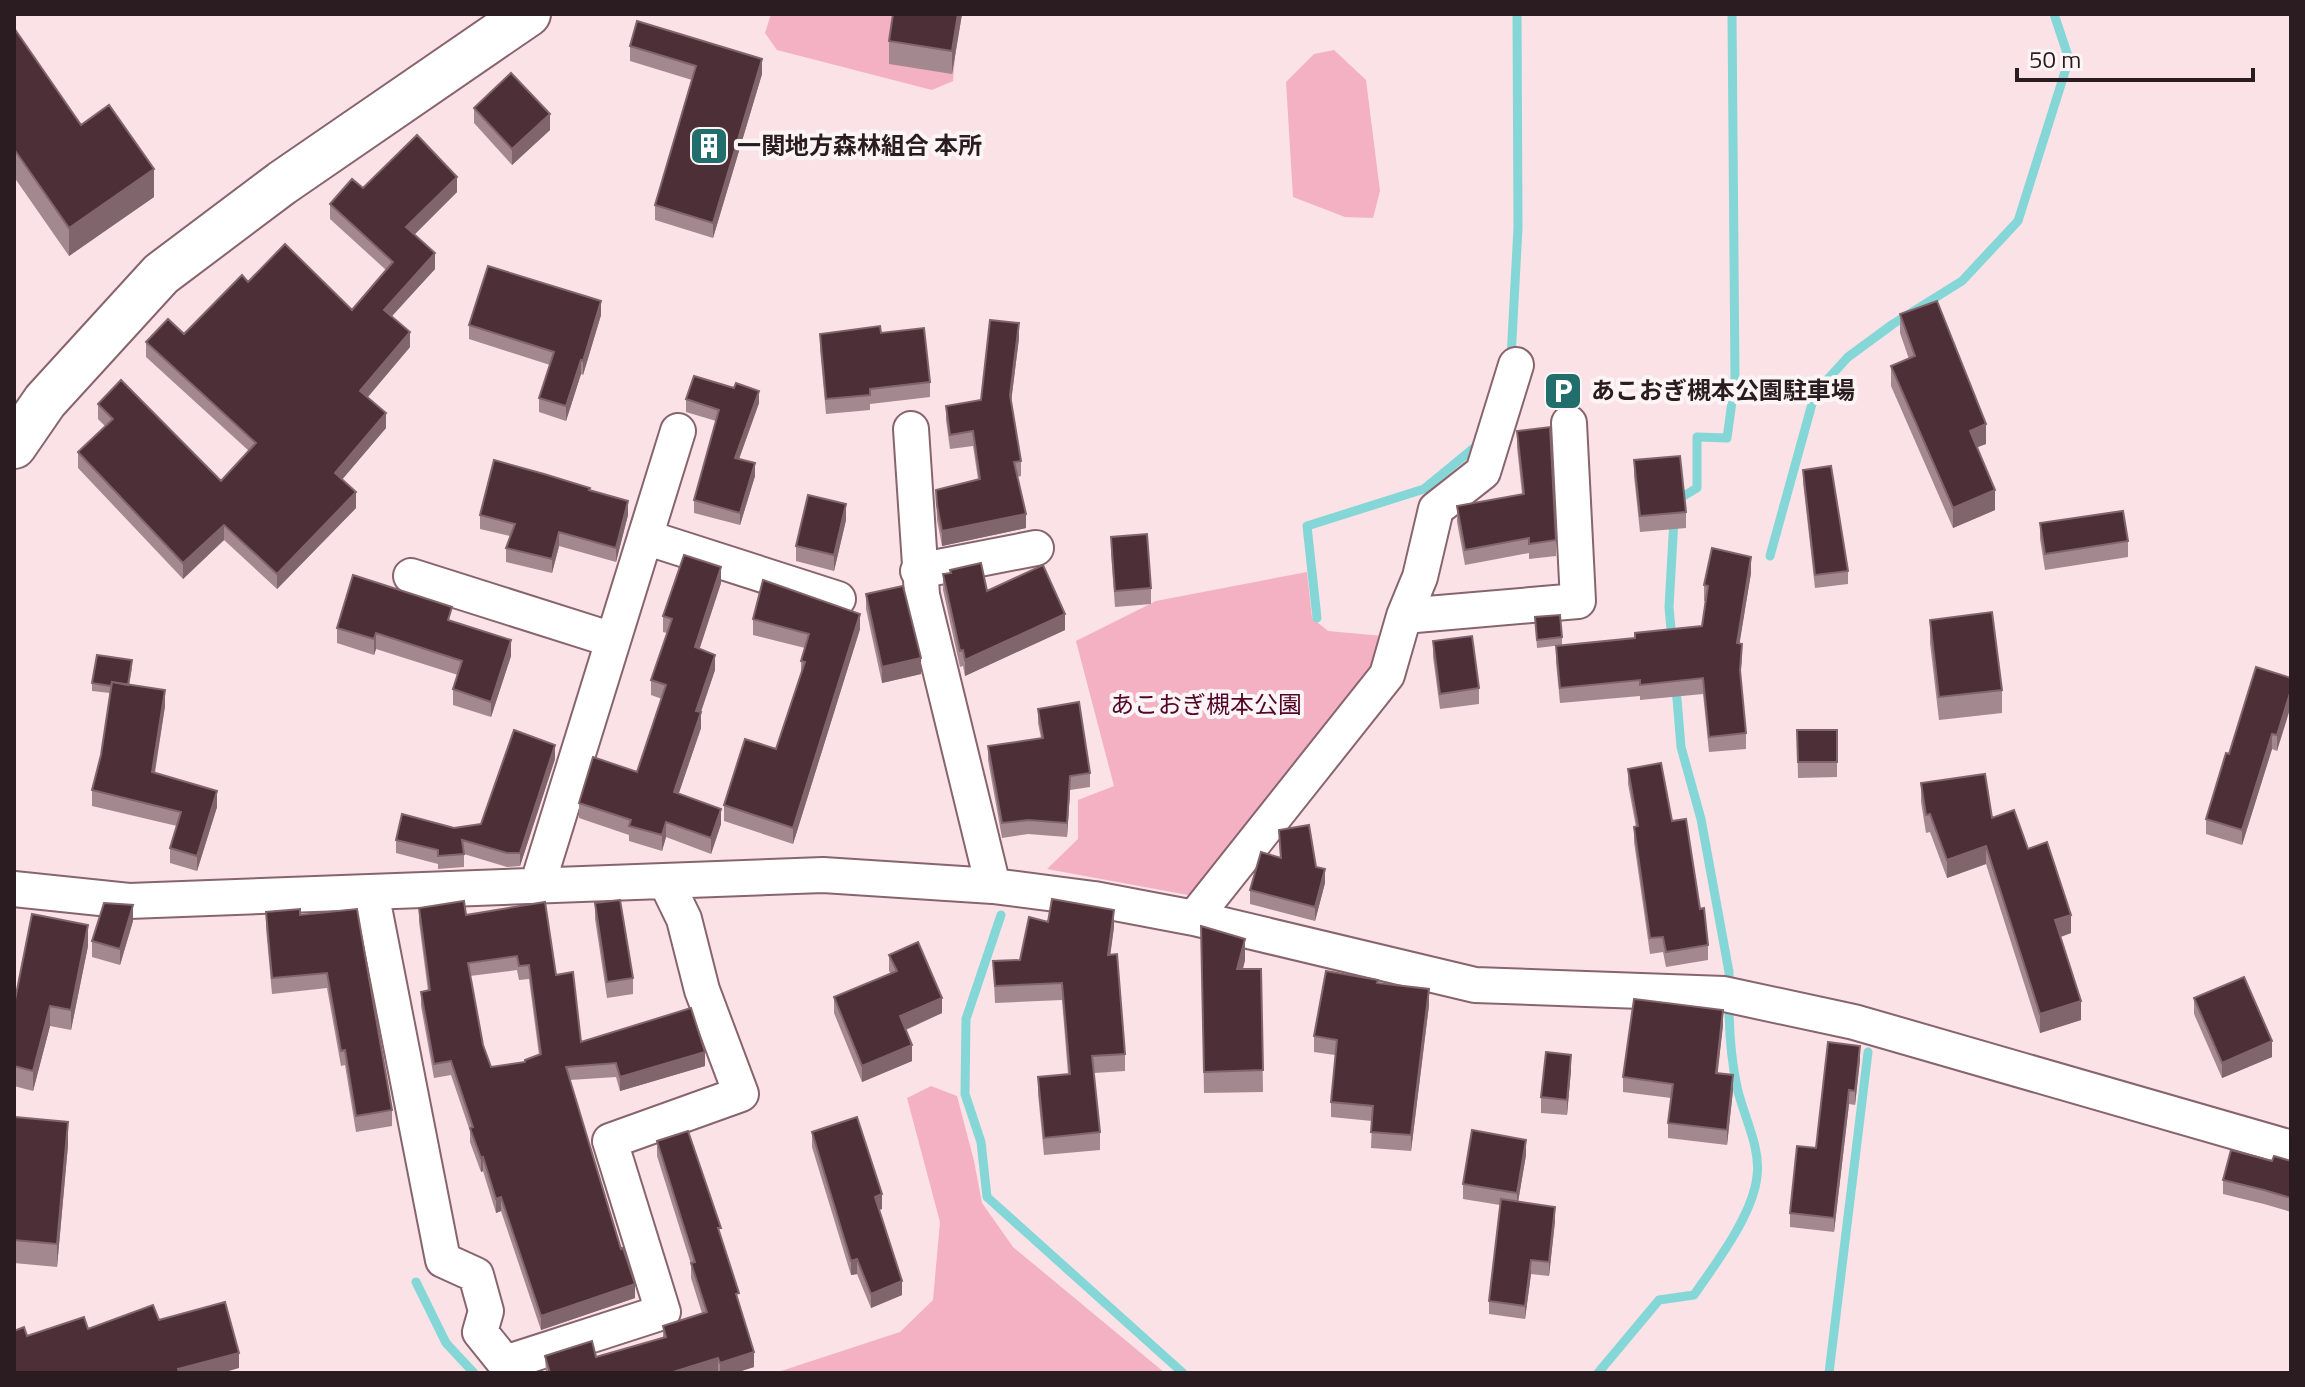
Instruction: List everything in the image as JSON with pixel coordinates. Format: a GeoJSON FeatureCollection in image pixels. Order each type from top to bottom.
{"type":"FeatureCollection","features":[{"type":"Feature","properties":{"kind":"street"},"geometry":{"type":"LineString","coordinates":[[14,446],[45,401],[161,274],[282,183],[528,14]]}},
{"type":"Feature","properties":{"kind":"street"},"geometry":{"type":"LineString","coordinates":[[1194,918],[1387,675],[1404,616],[1420,577],[1436,509],[1483,472],[1516,365]]}},
{"type":"Feature","properties":{"kind":"street"},"geometry":{"type":"LineString","coordinates":[[1404,616],[1578,601],[1569,423]]}},
{"type":"Feature","properties":{"kind":"street"},"geometry":{"type":"LineString","coordinates":[[911,429],[918,571],[922,595],[993,886]]}},
{"type":"Feature","properties":{"kind":"street"},"geometry":{"type":"LineString","coordinates":[[537,886],[678,431]]}},
{"type":"Feature","properties":{"kind":"street"},"geometry":{"type":"LineString","coordinates":[[645,537],[838,599]]}},
{"type":"Feature","properties":{"kind":"street"},"geometry":{"type":"LineString","coordinates":[[918,571],[1036,548]]}},
{"type":"Feature","properties":{"kind":"street"},"geometry":{"type":"LineString","coordinates":[[411,576],[613,640]]}},
{"type":"Feature","properties":{"kind":"street"},"geometry":{"type":"LineString","coordinates":[[14,889],[129,901],[823,875],[993,886],[1094,899],[1194,918],[1475,985],[1724,994],[1854,1022],[2291,1148]]}},
{"type":"Feature","properties":{"kind":"street"},"geometry":{"type":"LineString","coordinates":[[371,892],[443,1260],[476,1275],[486,1311],[480,1332],[505,1363],[663,1312],[610,1141],[741,1094],[702,990],[684,919],[666,882]]}},
{"type":"Feature","properties":{"kind":"green space"},"geometry":{"type":"Polygon","coordinates":[[[771,14],[953,14],[957,35],[953,81],[932,90],[777,50],[765,33],[771,14]]]}},
{"type":"Feature","properties":{"kind":"green space"},"geometry":{"type":"Polygon","coordinates":[[[1334,50],[1366,80],[1380,191],[1373,218],[1345,217],[1293,197],[1286,82],[1314,54],[1334,50]]]}},
{"type":"Feature","properties":{"kind":"green space","name":"あこおぎ槻本公園"},"geometry":{"type":"Polygon","coordinates":[[[1307,572],[1312,618],[1328,631],[1393,637],[1199,897],[1047,869],[1078,839],[1078,800],[1114,786],[1076,641],[1156,601],[1307,572]]]}},
{"type":"Feature","properties":{"kind":"green space"},"geometry":{"type":"Polygon","coordinates":[[[931,1086],[957,1096],[982,1203],[1013,1247],[1165,1373],[775,1373],[900,1332],[933,1300],[940,1222],[907,1098],[931,1086]]]}},
{"type":"Feature","properties":{"kind":"building"},"geometry":{"type":"Polygon","coordinates":[[[893,14],[958,14],[952,51],[889,41],[893,14]]]}},
{"type":"Feature","properties":{"kind":"building","name":"一関地方森林組合 本所"},"geometry":{"type":"Polygon","coordinates":[[[637,21],[762,59],[713,223],[655,205],[696,66],[630,46],[637,21]]]}},
{"type":"Feature","properties":{"kind":"building"},"geometry":{"type":"Polygon","coordinates":[[[14,28],[81,125],[109,105],[154,169],[69,228],[14,149],[14,28]]]}},
{"type":"Feature","properties":{"kind":"building"},"geometry":{"type":"Polygon","coordinates":[[[511,73],[550,114],[512,149],[474,108],[511,73]]]}},
{"type":"Feature","properties":{"kind":"building"},"geometry":{"type":"Polygon","coordinates":[[[417,135],[457,177],[406,227],[435,253],[384,310],[410,332],[360,391],[386,413],[335,473],[356,492],[277,574],[224,525],[183,563],[78,452],[113,419],[98,404],[121,380],[221,481],[256,443],[146,342],[168,319],[184,334],[242,275],[248,282],[285,244],[352,310],[393,262],[330,204],[352,179],[363,188],[417,135]]]}},
{"type":"Feature","properties":{"kind":"building"},"geometry":{"type":"Polygon","coordinates":[[[488,266],[601,301],[566,406],[539,398],[554,352],[469,325],[488,266]]]}},
{"type":"Feature","properties":{"kind":"building"},"geometry":{"type":"Polygon","coordinates":[[[1937,301],[1986,424],[1970,431],[1995,490],[1953,508],[1891,366],[1915,356],[1900,314],[1937,301]]]}},
{"type":"Feature","properties":{"kind":"building"},"geometry":{"type":"Polygon","coordinates":[[[990,320],[1019,323],[1010,395],[1021,461],[1014,462],[1026,514],[942,531],[936,490],[980,479],[973,431],[950,435],[946,406],[981,400],[990,320]]]}},
{"type":"Feature","properties":{"kind":"building"},"geometry":{"type":"Polygon","coordinates":[[[880,326],[881,333],[924,328],[930,382],[870,389],[870,395],[826,399],[820,334],[880,326]]]}},
{"type":"Feature","properties":{"kind":"building"},"geometry":{"type":"Polygon","coordinates":[[[694,376],[734,388],[736,383],[759,391],[735,458],[755,463],[740,513],[694,500],[719,410],[686,399],[694,376]]]}},
{"type":"Feature","properties":{"kind":"building"},"geometry":{"type":"Polygon","coordinates":[[[1550,427],[1556,540],[1529,544],[1529,538],[1465,550],[1457,506],[1524,494],[1517,431],[1550,427]]]}},
{"type":"Feature","properties":{"kind":"building"},"geometry":{"type":"Polygon","coordinates":[[[1680,456],[1686,512],[1640,516],[1634,460],[1680,456]]]}},
{"type":"Feature","properties":{"kind":"building"},"geometry":{"type":"Polygon","coordinates":[[[494,460],[628,501],[616,548],[559,532],[552,559],[506,548],[515,524],[480,515],[494,460]]]}},
{"type":"Feature","properties":{"kind":"building"},"geometry":{"type":"Polygon","coordinates":[[[1831,466],[1848,571],[1815,575],[1803,470],[1831,466]]]}},
{"type":"Feature","properties":{"kind":"building"},"geometry":{"type":"Polygon","coordinates":[[[808,495],[846,504],[834,555],[796,546],[808,495]]]}},
{"type":"Feature","properties":{"kind":"building"},"geometry":{"type":"Polygon","coordinates":[[[2123,511],[2128,541],[2045,554],[2040,523],[2123,511]]]}},
{"type":"Feature","properties":{"kind":"building"},"geometry":{"type":"Polygon","coordinates":[[[1147,534],[1151,588],[1115,591],[1111,537],[1147,534]]]}},
{"type":"Feature","properties":{"kind":"building"},"geometry":{"type":"Polygon","coordinates":[[[1712,548],[1751,557],[1737,643],[1742,644],[1740,670],[1746,733],[1709,737],[1703,678],[1640,685],[1640,680],[1560,688],[1556,646],[1635,638],[1635,633],[1702,626],[1708,586],[1704,585],[1712,548]]]}},
{"type":"Feature","properties":{"kind":"building"},"geometry":{"type":"Polygon","coordinates":[[[684,555],[721,567],[695,647],[715,655],[696,711],[701,712],[674,792],[721,809],[711,838],[666,822],[662,835],[629,826],[631,820],[579,803],[593,757],[637,772],[666,685],[651,680],[672,619],[663,616],[684,555]]]}},
{"type":"Feature","properties":{"kind":"building"},"geometry":{"type":"Polygon","coordinates":[[[981,563],[987,591],[1043,565],[1065,614],[965,660],[963,650],[960,651],[943,574],[981,563]]]}},
{"type":"Feature","properties":{"kind":"building"},"geometry":{"type":"Polygon","coordinates":[[[353,575],[452,607],[448,620],[511,640],[491,702],[453,689],[462,661],[376,633],[374,639],[337,628],[353,575]]]}},
{"type":"Feature","properties":{"kind":"building"},"geometry":{"type":"Polygon","coordinates":[[[763,580],[860,614],[793,828],[724,805],[745,739],[776,749],[805,662],[801,661],[809,634],[753,619],[763,580]]]}},
{"type":"Feature","properties":{"kind":"building"},"geometry":{"type":"Polygon","coordinates":[[[903,586],[921,658],[882,667],[866,594],[903,586]]]}},
{"type":"Feature","properties":{"kind":"building"},"geometry":{"type":"Polygon","coordinates":[[[1992,612],[2002,690],[1939,697],[1930,620],[1992,612]]]}},
{"type":"Feature","properties":{"kind":"building"},"geometry":{"type":"Polygon","coordinates":[[[1560,615],[1562,637],[1537,640],[1535,617],[1560,615]]]}},
{"type":"Feature","properties":{"kind":"building"},"geometry":{"type":"Polygon","coordinates":[[[1472,636],[1479,688],[1440,694],[1433,641],[1472,636]]]}},
{"type":"Feature","properties":{"kind":"building"},"geometry":{"type":"Polygon","coordinates":[[[97,655],[132,660],[128,685],[92,683],[97,655]]]}},
{"type":"Feature","properties":{"kind":"building"},"geometry":{"type":"Polygon","coordinates":[[[2256,667],[2291,678],[2291,690],[2277,735],[2272,734],[2242,830],[2206,819],[2256,667]]]}},
{"type":"Feature","properties":{"kind":"building"},"geometry":{"type":"Polygon","coordinates":[[[112,682],[165,690],[152,772],[217,791],[197,856],[170,848],[181,812],[92,790],[101,755],[112,682]]]}},
{"type":"Feature","properties":{"kind":"building"},"geometry":{"type":"Polygon","coordinates":[[[1079,702],[1090,773],[1070,776],[1067,823],[1028,820],[1002,823],[988,746],[1043,738],[1038,709],[1079,702]]]}},
{"type":"Feature","properties":{"kind":"building"},"geometry":{"type":"Polygon","coordinates":[[[514,730],[555,745],[520,853],[507,853],[462,840],[464,854],[438,856],[438,850],[396,840],[402,814],[454,828],[481,824],[514,730]]]}},
{"type":"Feature","properties":{"kind":"building"},"geometry":{"type":"Polygon","coordinates":[[[1797,730],[1837,730],[1837,762],[1798,762],[1797,730]]]}},
{"type":"Feature","properties":{"kind":"building"},"geometry":{"type":"Polygon","coordinates":[[[1661,763],[1672,821],[1686,819],[1700,909],[1704,908],[1708,945],[1666,952],[1663,937],[1650,938],[1634,827],[1638,826],[1628,769],[1661,763]]]}},
{"type":"Feature","properties":{"kind":"building"},"geometry":{"type":"Polygon","coordinates":[[[1985,774],[1992,818],[2014,810],[2028,849],[2047,842],[2071,915],[2055,920],[2081,1001],[2040,1014],[1986,846],[1947,860],[1930,814],[1926,815],[1921,783],[1985,774]]]}},
{"type":"Feature","properties":{"kind":"building"},"geometry":{"type":"Polygon","coordinates":[[[1309,825],[1316,867],[1325,869],[1315,907],[1250,890],[1261,852],[1281,858],[1279,830],[1309,825]]]}},
{"type":"Feature","properties":{"kind":"building"},"geometry":{"type":"Polygon","coordinates":[[[1052,899],[1114,910],[1108,955],[1117,954],[1125,1054],[1092,1056],[1100,1132],[1044,1138],[1038,1077],[1070,1074],[1062,983],[995,986],[993,961],[1020,960],[1029,917],[1048,922],[1052,899]]]}},
{"type":"Feature","properties":{"kind":"building"},"geometry":{"type":"Polygon","coordinates":[[[620,900],[633,978],[607,982],[595,903],[620,900]]]}},
{"type":"Feature","properties":{"kind":"building"},"geometry":{"type":"Polygon","coordinates":[[[464,901],[466,915],[545,902],[556,975],[573,972],[581,1042],[691,1008],[705,1052],[620,1077],[616,1063],[566,1067],[621,1249],[635,1284],[541,1316],[501,1197],[496,1199],[470,1128],[473,1127],[451,1061],[434,1064],[421,992],[430,990],[419,908],[464,901]],[[517,956],[468,963],[483,1045],[491,1067],[525,1062],[541,1054],[529,965],[519,966],[517,956]]]}},
{"type":"Feature","properties":{"kind":"building"},"geometry":{"type":"Polygon","coordinates":[[[104,903],[133,905],[120,949],[92,941],[104,903]]]}},
{"type":"Feature","properties":{"kind":"building"},"geometry":{"type":"Polygon","coordinates":[[[300,909],[300,915],[357,909],[392,1110],[356,1116],[327,973],[272,978],[266,912],[300,909]]]}},
{"type":"Feature","properties":{"kind":"building"},"geometry":{"type":"Polygon","coordinates":[[[32,914],[88,925],[71,1010],[50,1006],[33,1071],[14,1066],[14,1005],[32,914]]]}},
{"type":"Feature","properties":{"kind":"building"},"geometry":{"type":"Polygon","coordinates":[[[1201,926],[1245,939],[1237,969],[1261,969],[1263,1070],[1204,1072],[1201,926]]]}},
{"type":"Feature","properties":{"kind":"building"},"geometry":{"type":"Polygon","coordinates":[[[918,942],[942,998],[900,1016],[912,1045],[862,1066],[834,997],[897,971],[889,955],[918,942]]]}},
{"type":"Feature","properties":{"kind":"building"},"geometry":{"type":"Polygon","coordinates":[[[1326,971],[1378,980],[1377,983],[1429,989],[1411,1135],[1371,1132],[1373,1106],[1331,1102],[1337,1040],[1314,1036],[1326,971]]]}},
{"type":"Feature","properties":{"kind":"building"},"geometry":{"type":"Polygon","coordinates":[[[2244,977],[2272,1041],[2222,1063],[2194,998],[2244,977]]]}},
{"type":"Feature","properties":{"kind":"building"},"geometry":{"type":"Polygon","coordinates":[[[1634,999],[1723,1010],[1716,1073],[1733,1075],[1727,1130],[1668,1123],[1673,1084],[1623,1077],[1634,999]]]}},
{"type":"Feature","properties":{"kind":"building"},"geometry":{"type":"Polygon","coordinates":[[[1828,1042],[1860,1046],[1855,1091],[1849,1090],[1834,1218],[1790,1213],[1797,1146],[1816,1148],[1828,1042]]]}},
{"type":"Feature","properties":{"kind":"building"},"geometry":{"type":"Polygon","coordinates":[[[1546,1052],[1571,1055],[1567,1100],[1541,1097],[1546,1052]]]}},
{"type":"Feature","properties":{"kind":"building"},"geometry":{"type":"Polygon","coordinates":[[[15,1117],[68,1122],[57,1244],[14,1240],[15,1117]]]}},
{"type":"Feature","properties":{"kind":"building"},"geometry":{"type":"Polygon","coordinates":[[[857,1117],[882,1194],[875,1197],[902,1281],[871,1294],[857,1259],[851,1261],[812,1132],[857,1117]]]}},
{"type":"Feature","properties":{"kind":"building"},"geometry":{"type":"Polygon","coordinates":[[[1472,1130],[1526,1140],[1517,1193],[1463,1184],[1472,1130]]]}},
{"type":"Feature","properties":{"kind":"building"},"geometry":{"type":"Polygon","coordinates":[[[688,1131],[721,1228],[718,1228],[754,1352],[720,1363],[718,1358],[670,1373],[550,1373],[545,1356],[592,1341],[596,1357],[666,1337],[663,1326],[707,1312],[691,1263],[695,1262],[657,1141],[688,1131]]]}},
{"type":"Feature","properties":{"kind":"building"},"geometry":{"type":"Polygon","coordinates":[[[2231,1150],[2272,1161],[2274,1156],[2291,1161],[2291,1198],[2223,1180],[2231,1150]]]}},
{"type":"Feature","properties":{"kind":"building"},"geometry":{"type":"Polygon","coordinates":[[[1501,1199],[1555,1207],[1549,1262],[1531,1260],[1525,1306],[1489,1301],[1501,1199]]]}},
{"type":"Feature","properties":{"kind":"building"},"geometry":{"type":"Polygon","coordinates":[[[225,1302],[239,1353],[178,1369],[179,1373],[14,1373],[14,1331],[24,1327],[27,1336],[84,1317],[88,1329],[153,1305],[159,1320],[225,1302]]]}},
{"type":"Feature","properties":{"kind":"waterway"},"geometry":{"type":"LineString","coordinates":[[1511,358],[1518,228],[1517,14]]}},
{"type":"Feature","properties":{"kind":"waterway"},"geometry":{"type":"LineString","coordinates":[[1675,501],[1697,488],[1697,437],[1727,438],[1735,380],[1732,14]]}},
{"type":"Feature","properties":{"kind":"waterway"},"geometry":{"type":"LineString","coordinates":[[1770,556],[1815,393],[1848,357],[1893,324],[1962,281],[2018,221],[2069,59],[2054,14]]}},
{"type":"Feature","properties":{"kind":"waterway"},"geometry":{"type":"LineString","coordinates":[[1317,618],[1307,526],[1424,489],[1480,443]]}},
{"type":"Feature","properties":{"kind":"waterway"},"geometry":{"type":"LineString","coordinates":[[1672,640],[1669,607],[1674,519]]}},
{"type":"Feature","properties":{"kind":"waterway"},"geometry":{"type":"LineString","coordinates":[[1676,687],[1681,747],[1701,819],[1729,972],[1729,987]]}},
{"type":"Feature","properties":{"kind":"waterway"},"geometry":{"type":"LineString","coordinates":[[1001,915],[966,1019],[965,1094],[981,1142],[987,1197],[1183,1373]]}},
{"type":"Feature","properties":{"kind":"waterway"},"geometry":{"type":"LineString","coordinates":[[1598,1373],[1659,1300],[1694,1295],[1749,1207],[1758,1165],[1735,1076],[1729,1002]]}},
{"type":"Feature","properties":{"kind":"waterway"},"geometry":{"type":"LineString","coordinates":[[1829,1373],[1868,1052]]}},
{"type":"Feature","properties":{"kind":"waterway"},"geometry":{"type":"LineString","coordinates":[[416,1282],[446,1343],[474,1373]]}},
{"type":"Feature","properties":{"kind":"place","name":"一関地方森林組合 本所"},"geometry":{"type":"Point","coordinates":[709,146]}},
{"type":"Feature","properties":{"kind":"place","name":"あこおぎ槻本公園駐車場"},"geometry":{"type":"Point","coordinates":[1563,391]}}]}
